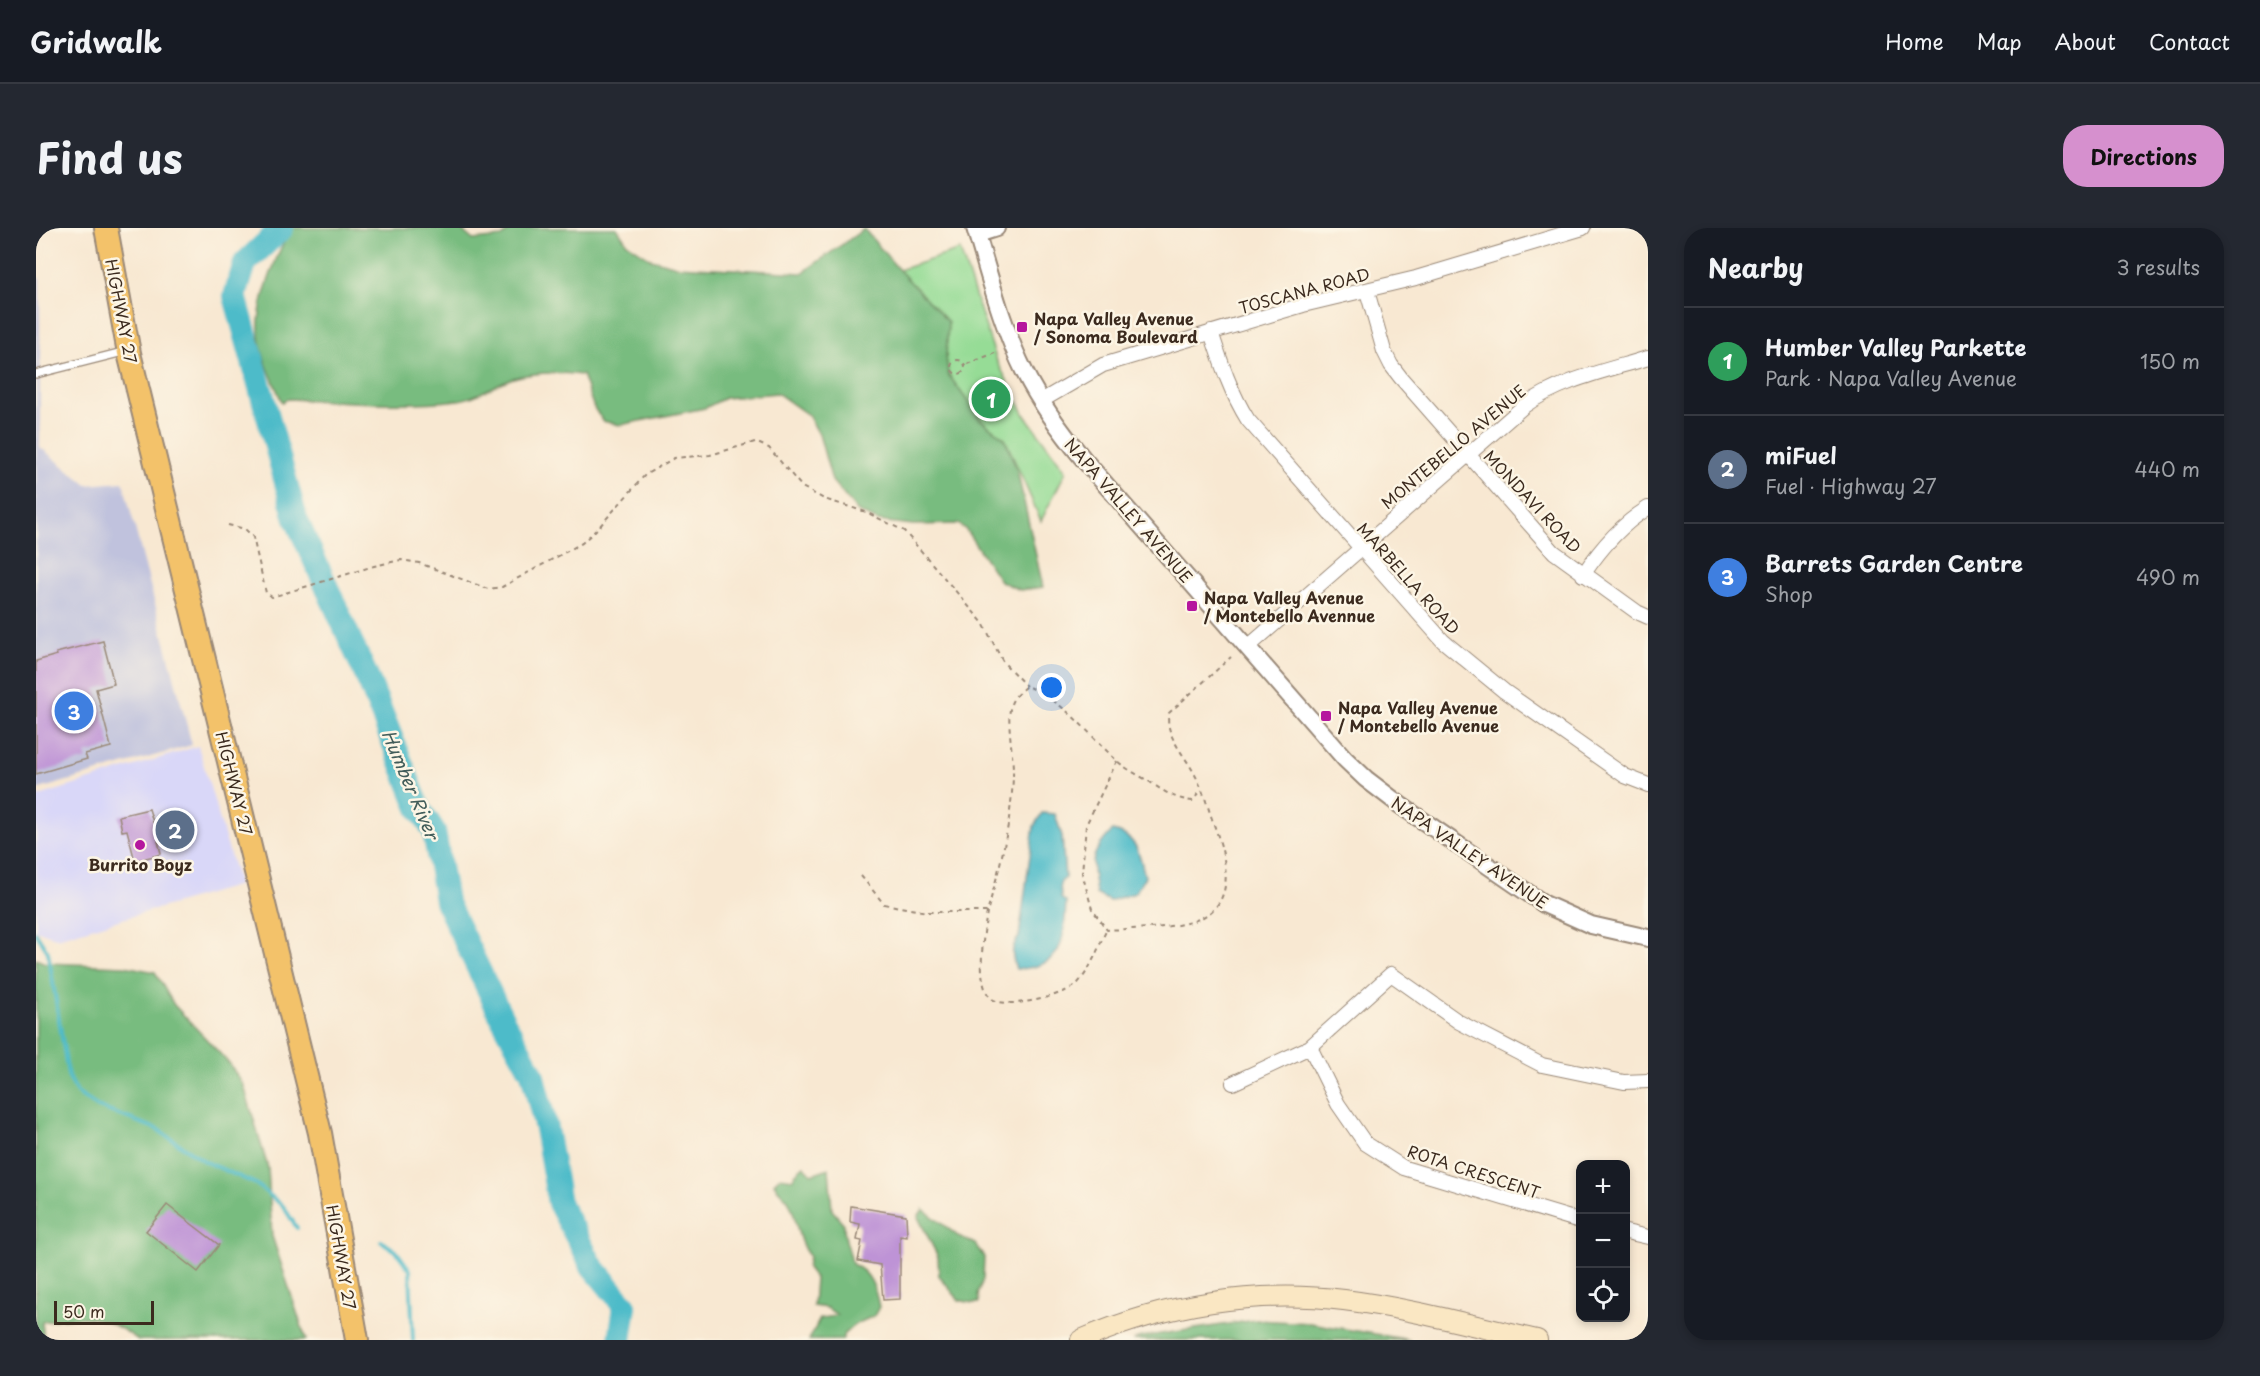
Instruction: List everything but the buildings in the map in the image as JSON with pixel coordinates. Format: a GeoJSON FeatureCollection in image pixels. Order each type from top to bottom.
{"type":"FeatureCollection","features":[{"type":"Feature","properties":{"kind":"main road","name":"HIGHWAY 27"},"geometry":{"type":"LineString","coordinates":[[106,228],[129,351],[320,1133],[357,1340]]}},
{"type":"Feature","properties":{"kind":"main road"},"geometry":{"type":"LineString","coordinates":[[1081,1340],[1136,1319],[1196,1304],[1249,1298],[1299,1297],[1369,1304],[1537,1340]]}},
{"type":"Feature","properties":{"kind":"street"},"geometry":{"type":"LineString","coordinates":[[976,231],[996,228]]}},
{"type":"Feature","properties":{"kind":"street","name":"TOSCANA ROAD"},"geometry":{"type":"LineString","coordinates":[[1041,401],[1103,365],[1303,305],[1367,291],[1583,228]]}},
{"type":"Feature","properties":{"kind":"street","name":"NAPA VALLEY AVENUE"},"geometry":{"type":"LineString","coordinates":[[976,231],[1013,345],[1041,401],[1064,435],[1345,759],[1366,779],[1400,805],[1544,904],[1591,925],[1648,938]]}},
{"type":"Feature","properties":{"kind":"street","name":"MONDAVI ROAD"},"geometry":{"type":"LineString","coordinates":[[1367,291],[1376,329],[1391,365],[1467,454],[1554,552],[1583,575],[1648,617]]}},
{"type":"Feature","properties":{"kind":"street","name":"MARBELLA ROAD"},"geometry":{"type":"LineString","coordinates":[[1211,332],[1228,382],[1248,420],[1443,641],[1504,691],[1625,776],[1648,785]]}},
{"type":"Feature","properties":{"kind":"street","name":"MONTEBELLO AVENUE"},"geometry":{"type":"LineString","coordinates":[[1248,647],[1467,454],[1542,393],[1648,358]]}},
{"type":"Feature","properties":{"kind":"street"},"geometry":{"type":"LineString","coordinates":[[1583,575],[1625,525],[1648,508]]}},
{"type":"Feature","properties":{"kind":"street"},"geometry":{"type":"LineString","coordinates":[[1233,1083],[1310,1047],[1391,974],[1459,1022],[1542,1065],[1624,1082],[1648,1081]]}},
{"type":"Feature","properties":{"kind":"street","name":"ROTA CRESCENT"},"geometry":{"type":"LineString","coordinates":[[1310,1047],[1338,1104],[1365,1143],[1404,1168],[1576,1220]]}},
{"type":"Feature","properties":{"kind":"street"},"geometry":{"type":"LineString","coordinates":[[1630,1233],[1648,1237]]}},
{"type":"Feature","properties":{"kind":"lane"},"geometry":{"type":"LineString","coordinates":[[36,374],[129,351]]}},
{"type":"Feature","properties":{"kind":"path"},"geometry":{"type":"LineString","coordinates":[[965,365],[995,353]]}},
{"type":"Feature","properties":{"kind":"path"},"geometry":{"type":"LineString","coordinates":[[956,360],[961,360],[965,365],[964,371],[960,374],[956,374],[951,369],[952,362],[956,360]]}},
{"type":"Feature","properties":{"kind":"path"},"geometry":{"type":"LineString","coordinates":[[228,525],[245,529],[253,537],[266,593],[272,597],[400,560],[420,563],[488,589],[502,587],[582,543],[645,475],[674,458],[710,455],[755,442],[769,448],[802,487],[824,499],[866,512],[904,531],[983,623],[1003,662],[1026,686],[1043,693],[1063,707],[1117,761],[1180,800],[1191,801],[1202,790]]}},
{"type":"Feature","properties":{"kind":"path"},"geometry":{"type":"LineString","coordinates":[[1107,930],[1181,923],[1201,918],[1214,910],[1225,888],[1226,867],[1222,846],[1202,790],[1167,723],[1169,713],[1231,657]]}},
{"type":"Feature","properties":{"kind":"path"},"geometry":{"type":"LineString","coordinates":[[1026,686],[1011,703],[1010,726],[1014,758],[1012,799],[1005,853],[987,912],[982,950],[984,986],[990,998],[999,1003],[1014,1004],[1058,994],[1077,985],[1107,930]]}},
{"type":"Feature","properties":{"kind":"path"},"geometry":{"type":"LineString","coordinates":[[1107,930],[1092,909],[1082,873],[1086,825],[1113,765],[1117,761]]}},
{"type":"Feature","properties":{"kind":"path"},"geometry":{"type":"LineString","coordinates":[[861,876],[884,904],[927,912],[987,912]]}},
{"type":"Feature","properties":{"kind":"shaded area"},"geometry":{"type":"Polygon","coordinates":[[[40,278],[40,447],[87,485],[123,482],[192,745],[36,790],[36,279],[40,278]]]}},
{"type":"Feature","properties":{"kind":"shaded area"},"geometry":{"type":"Polygon","coordinates":[[[198,746],[239,885],[57,938],[36,930],[36,797],[198,746]]]}},
{"type":"Feature","properties":{"kind":"green space"},"geometry":{"type":"Polygon","coordinates":[[[293,228],[459,228],[473,240],[502,237],[512,228],[617,228],[627,243],[651,259],[677,266],[802,273],[864,229],[948,322],[946,357],[948,374],[980,419],[1005,439],[1017,470],[1043,587],[1020,590],[1000,581],[966,530],[958,524],[913,525],[878,521],[858,512],[832,481],[819,434],[808,415],[777,393],[725,398],[705,408],[620,425],[603,421],[594,408],[582,375],[565,373],[513,378],[472,397],[458,400],[394,403],[287,399],[282,402],[267,367],[259,325],[260,310],[271,273],[283,244],[293,228]]]}},
{"type":"Feature","properties":{"kind":"green space"},"geometry":{"type":"Polygon","coordinates":[[[960,250],[997,361],[1025,415],[1066,471],[1041,521],[1005,439],[980,419],[948,374],[946,357],[948,322],[899,270],[960,250]]]}},
{"type":"Feature","properties":{"kind":"green space"},"geometry":{"type":"Polygon","coordinates":[[[36,959],[45,963],[125,966],[155,972],[174,1005],[228,1062],[244,1086],[268,1168],[272,1236],[306,1340],[138,1340],[114,1325],[93,1318],[81,1317],[42,1322],[44,1340],[36,1340],[36,959]]]}},
{"type":"Feature","properties":{"kind":"green space"},"geometry":{"type":"Polygon","coordinates":[[[804,1166],[812,1174],[829,1168],[832,1210],[844,1224],[852,1264],[868,1276],[874,1287],[879,1307],[874,1316],[854,1325],[843,1335],[843,1340],[809,1340],[820,1319],[837,1315],[827,1308],[813,1306],[815,1278],[807,1268],[809,1256],[799,1236],[789,1202],[774,1183],[780,1177],[793,1179],[804,1166]]]}},
{"type":"Feature","properties":{"kind":"green space"},"geometry":{"type":"Polygon","coordinates":[[[923,1209],[958,1236],[975,1244],[984,1257],[983,1279],[978,1293],[979,1303],[959,1300],[939,1276],[938,1257],[918,1217],[923,1209]]]}},
{"type":"Feature","properties":{"kind":"green space"},"geometry":{"type":"Polygon","coordinates":[[[1256,1320],[1310,1323],[1410,1340],[1133,1340],[1256,1320]]]}},
{"type":"Feature","properties":{"kind":"water"},"geometry":{"type":"Polygon","coordinates":[[[1042,813],[1055,814],[1062,836],[1065,878],[1060,883],[1061,898],[1066,902],[1064,929],[1058,950],[1052,958],[1044,964],[1016,969],[1013,949],[1019,937],[1034,826],[1042,813]]]}},
{"type":"Feature","properties":{"kind":"water"},"geometry":{"type":"Polygon","coordinates":[[[1112,831],[1121,833],[1133,842],[1145,877],[1135,893],[1109,901],[1096,894],[1093,860],[1095,853],[1112,831]]]}},
{"type":"Feature","properties":{"kind":"waterway","name":"Humber River"},"geometry":{"type":"LineString","coordinates":[[282,228],[245,263],[235,296],[296,519],[371,686],[419,808],[434,831],[446,901],[503,1020],[532,1073],[546,1128],[559,1203],[592,1266],[625,1306],[620,1340]]}},
{"type":"Feature","properties":{"kind":"waterway"},"geometry":{"type":"LineString","coordinates":[[36,933],[48,952],[68,1075],[77,1093],[98,1107],[157,1129],[204,1161],[256,1184],[283,1206],[297,1228]]}},
{"type":"Feature","properties":{"kind":"waterway"},"geometry":{"type":"LineString","coordinates":[[381,1241],[396,1251],[410,1270],[413,1340]]}},
{"type":"Feature","properties":{"kind":"place","name":"Napa Valley Avenue / Sonoma Boulevard"},"geometry":{"type":"Point","coordinates":[1022,327]}},
{"type":"Feature","properties":{"kind":"place","name":"Humber Valley Parkette"},"geometry":{"type":"Point","coordinates":[991,399]}},
{"type":"Feature","properties":{"kind":"place","name":"Napa Valley Avenue / Montebello Avennue"},"geometry":{"type":"Point","coordinates":[1192,606]}},
{"type":"Feature","properties":{"kind":"place","name":"Barrets Garden Centre"},"geometry":{"type":"Point","coordinates":[74,711]}},
{"type":"Feature","properties":{"kind":"place","name":"Napa Valley Avenue / Montebello Avenue"},"geometry":{"type":"Point","coordinates":[1326,716]}},
{"type":"Feature","properties":{"kind":"place","name":"miFuel"},"geometry":{"type":"Point","coordinates":[175,830]}},
{"type":"Feature","properties":{"kind":"place","name":"Burrito Boyz"},"geometry":{"type":"Point","coordinates":[140,845]}}]}
